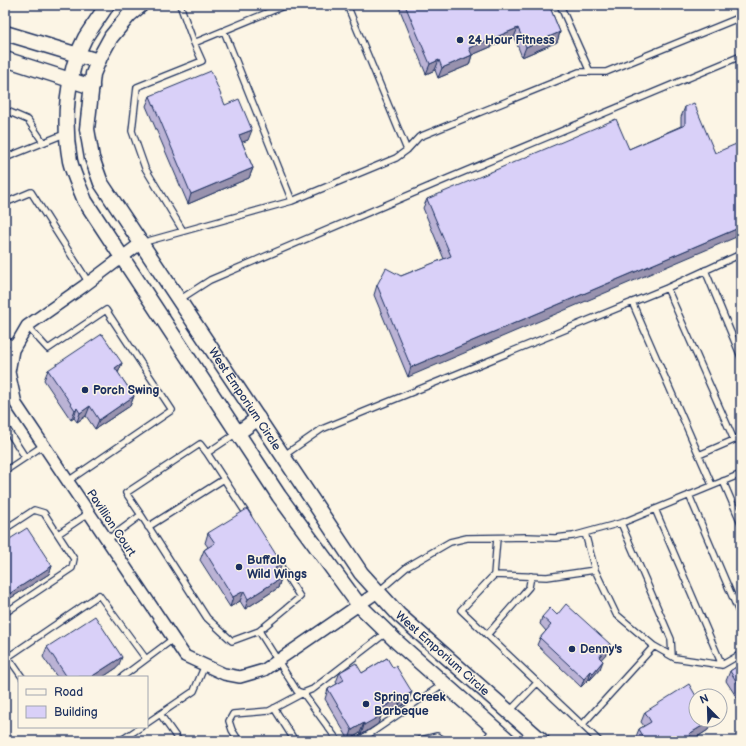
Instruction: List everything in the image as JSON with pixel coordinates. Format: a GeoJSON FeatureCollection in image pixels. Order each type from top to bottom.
{"type":"FeatureCollection","features":[{"type":"Feature","properties":{"kind":"street","name":"West Emporium Circle"},"geometry":{"type":"LineString","coordinates":[[107,5],[85,38],[78,55],[71,80],[66,120],[71,162],[85,201],[279,496],[359,605],[509,741]]}},
{"type":"Feature","properties":{"kind":"street","name":"West Emporium Circle"},"geometry":{"type":"LineString","coordinates":[[141,5],[129,15],[111,37],[93,74],[87,129],[92,158],[101,183],[361,573],[379,591],[399,615],[542,741]]}},
{"type":"Feature","properties":{"kind":"street"},"geometry":{"type":"LineString","coordinates":[[5,33],[98,62]]}},
{"type":"Feature","properties":{"kind":"street"},"geometry":{"type":"LineString","coordinates":[[5,59],[92,87]]}},
{"type":"Feature","properties":{"kind":"street","name":"Pavillion Court"},"geometry":{"type":"LineString","coordinates":[[141,243],[27,326],[14,350],[8,383],[16,404],[173,639],[185,656],[224,674],[240,677],[264,670],[379,591]]}},
{"type":"Feature","properties":{"kind":"street"},"geometry":{"type":"LineString","coordinates":[[238,433],[258,418]]}},
{"type":"Feature","properties":{"kind":"street"},"geometry":{"type":"LineString","coordinates":[[495,728],[509,712]]}},
{"type":"Feature","properties":{"kind":"lane"},"geometry":{"type":"LineString","coordinates":[[180,5],[202,61],[137,87],[132,131],[145,168],[183,231]]}},
{"type":"Feature","properties":{"kind":"lane"},"geometry":{"type":"LineString","coordinates":[[194,43],[286,5]]}},
{"type":"Feature","properties":{"kind":"lane"},"geometry":{"type":"LineString","coordinates":[[347,5],[407,150]]}},
{"type":"Feature","properties":{"kind":"lane"},"geometry":{"type":"LineString","coordinates":[[560,5],[590,72]]}},
{"type":"Feature","properties":{"kind":"lane"},"geometry":{"type":"LineString","coordinates":[[141,243],[292,201],[396,158],[407,150],[420,137],[578,72],[606,72],[741,17]]}},
{"type":"Feature","properties":{"kind":"lane"},"geometry":{"type":"LineString","coordinates":[[224,31],[292,201]]}},
{"type":"Feature","properties":{"kind":"lane"},"geometry":{"type":"LineString","coordinates":[[179,300],[210,280],[441,181],[741,56]]}},
{"type":"Feature","properties":{"kind":"lane"},"geometry":{"type":"LineString","coordinates":[[5,110],[28,120],[43,142]]}},
{"type":"Feature","properties":{"kind":"lane"},"geometry":{"type":"LineString","coordinates":[[5,158],[67,133]]}},
{"type":"Feature","properties":{"kind":"lane"},"geometry":{"type":"LineString","coordinates":[[5,203],[31,192],[88,283]]}},
{"type":"Feature","properties":{"kind":"lane"},"geometry":{"type":"LineString","coordinates":[[283,456],[322,430],[667,288],[741,255]]}},
{"type":"Feature","properties":{"kind":"lane"},"geometry":{"type":"LineString","coordinates":[[705,270],[741,356]]}},
{"type":"Feature","properties":{"kind":"lane"},"geometry":{"type":"LineString","coordinates":[[667,288],[734,440]]}},
{"type":"Feature","properties":{"kind":"lane"},"geometry":{"type":"LineString","coordinates":[[632,302],[712,486]]}},
{"type":"Feature","properties":{"kind":"lane"},"geometry":{"type":"LineString","coordinates":[[27,326],[48,349],[106,310],[172,410],[68,481]]}},
{"type":"Feature","properties":{"kind":"lane"},"geometry":{"type":"LineString","coordinates":[[5,341],[17,344]]}},
{"type":"Feature","properties":{"kind":"lane"},"geometry":{"type":"LineString","coordinates":[[5,426],[25,457]]}},
{"type":"Feature","properties":{"kind":"lane"},"geometry":{"type":"LineString","coordinates":[[207,452],[238,433]]}},
{"type":"Feature","properties":{"kind":"lane"},"geometry":{"type":"LineString","coordinates":[[699,456],[741,437]]}},
{"type":"Feature","properties":{"kind":"lane"},"geometry":{"type":"LineString","coordinates":[[249,518],[207,452],[200,444],[126,493],[206,618],[232,640],[259,631],[300,597],[275,558]]}},
{"type":"Feature","properties":{"kind":"lane"},"geometry":{"type":"LineString","coordinates":[[5,471],[44,445]]}},
{"type":"Feature","properties":{"kind":"lane"},"geometry":{"type":"LineString","coordinates":[[379,591],[407,567],[450,542],[466,538],[555,538],[573,536],[621,523],[741,474]]}},
{"type":"Feature","properties":{"kind":"lane"},"geometry":{"type":"LineString","coordinates":[[148,527],[224,479]]}},
{"type":"Feature","properties":{"kind":"lane"},"geometry":{"type":"LineString","coordinates":[[723,481],[741,523]]}},
{"type":"Feature","properties":{"kind":"lane"},"geometry":{"type":"LineString","coordinates":[[689,495],[741,617]]}},
{"type":"Feature","properties":{"kind":"lane"},"geometry":{"type":"LineString","coordinates":[[655,509],[722,665]]}},
{"type":"Feature","properties":{"kind":"lane"},"geometry":{"type":"LineString","coordinates":[[5,530],[34,510],[44,513],[74,559],[72,568],[5,613]]}},
{"type":"Feature","properties":{"kind":"lane"},"geometry":{"type":"LineString","coordinates":[[58,534],[89,513]]}},
{"type":"Feature","properties":{"kind":"lane"},"geometry":{"type":"LineString","coordinates":[[107,540],[141,515]]}},
{"type":"Feature","properties":{"kind":"lane"},"geometry":{"type":"LineString","coordinates":[[621,523],[671,639],[672,656]]}},
{"type":"Feature","properties":{"kind":"lane"},"geometry":{"type":"LineString","coordinates":[[585,533],[595,570],[616,614],[654,646],[676,658],[722,665],[741,654]]}},
{"type":"Feature","properties":{"kind":"lane"},"geometry":{"type":"LineString","coordinates":[[497,538],[494,574],[460,610],[599,741]]}},
{"type":"Feature","properties":{"kind":"lane"},"geometry":{"type":"LineString","coordinates":[[494,574],[547,577],[595,570]]}},
{"type":"Feature","properties":{"kind":"lane"},"geometry":{"type":"LineString","coordinates":[[487,635],[529,587],[531,576]]}},
{"type":"Feature","properties":{"kind":"lane"},"geometry":{"type":"LineString","coordinates":[[21,676],[8,657],[99,595],[146,659]]}},
{"type":"Feature","properties":{"kind":"lane"},"geometry":{"type":"LineString","coordinates":[[259,631],[297,691],[303,693],[338,741]]}},
{"type":"Feature","properties":{"kind":"lane"},"geometry":{"type":"LineString","coordinates":[[239,741],[232,730],[229,721],[233,714],[269,711],[313,689],[387,632]]}},
{"type":"Feature","properties":{"kind":"lane"},"geometry":{"type":"LineString","coordinates":[[123,676],[173,639]]}},
{"type":"Feature","properties":{"kind":"lane"},"geometry":{"type":"LineString","coordinates":[[582,725],[654,646]]}},
{"type":"Feature","properties":{"kind":"lane"},"geometry":{"type":"LineString","coordinates":[[148,722],[194,691],[205,665]]}},
{"type":"Feature","properties":{"kind":"lane"},"geometry":{"type":"LineString","coordinates":[[357,741],[444,683]]}},
{"type":"Feature","properties":{"kind":"lane"},"geometry":{"type":"LineString","coordinates":[[509,712],[537,683]]}},
{"type":"Feature","properties":{"kind":"lane"},"geometry":{"type":"LineString","coordinates":[[274,708],[295,741]]}},
{"type":"Feature","properties":{"kind":"lane"},"geometry":{"type":"LineString","coordinates":[[160,714],[179,741]]}},
{"type":"Feature","properties":{"kind":"lane"},"geometry":{"type":"LineString","coordinates":[[120,741],[140,728]]}},
{"type":"Feature","properties":{"kind":"lane"},"geometry":{"type":"LineString","coordinates":[[484,741],[495,728]]}},
{"type":"Feature","properties":{"kind":"lane"},"geometry":{"type":"LineString","coordinates":[[417,741],[437,736],[445,741]]}},
{"type":"Feature","properties":{"kind":"building","name":"24 Hour Fitness"},"geometry":{"type":"Polygon","coordinates":[[[405,5],[549,5],[560,32],[526,47],[518,28],[469,48],[472,55],[442,68],[439,60],[430,64],[405,5]]]}},
{"type":"Feature","properties":{"kind":"building"},"geometry":{"type":"Polygon","coordinates":[[[211,71],[225,105],[239,99],[252,130],[239,135],[253,168],[191,194],[150,96],[211,71]]]}},
{"type":"Feature","properties":{"kind":"building"},"geometry":{"type":"Polygon","coordinates":[[[694,103],[715,153],[741,142],[741,227],[411,367],[377,285],[386,268],[401,276],[451,256],[427,199],[616,119],[629,149],[685,125],[685,107],[694,103]]]}},
{"type":"Feature","properties":{"kind":"building","name":"Porch Swing"},"geometry":{"type":"Polygon","coordinates":[[[102,334],[122,363],[115,368],[134,396],[99,420],[90,406],[80,413],[77,408],[75,410],[48,370],[102,334]]]}},
{"type":"Feature","properties":{"kind":"building","name":"Buffalo Wild Wings"},"geometry":{"type":"Polygon","coordinates":[[[247,509],[282,564],[275,568],[281,578],[248,599],[244,591],[233,597],[204,550],[215,543],[208,533],[247,509]]]}},
{"type":"Feature","properties":{"kind":"building"},"geometry":{"type":"Polygon","coordinates":[[[27,528],[52,566],[9,594],[5,588],[5,542],[27,528]]]}},
{"type":"Feature","properties":{"kind":"building","name":"Denny's"},"geometry":{"type":"Polygon","coordinates":[[[566,604],[610,644],[599,657],[603,661],[593,673],[591,671],[584,679],[540,638],[551,625],[542,617],[550,608],[557,615],[566,604]]]}},
{"type":"Feature","properties":{"kind":"building"},"geometry":{"type":"Polygon","coordinates":[[[95,616],[122,657],[93,676],[66,676],[47,647],[95,616]]]}},
{"type":"Feature","properties":{"kind":"building","name":"Spring Creek Barbeque"},"geometry":{"type":"Polygon","coordinates":[[[387,658],[393,668],[396,666],[412,692],[379,710],[382,715],[352,730],[328,689],[344,680],[340,672],[356,663],[362,673],[387,658]]]}},
{"type":"Feature","properties":{"kind":"building"},"geometry":{"type":"Polygon","coordinates":[[[741,664],[741,689],[730,671],[741,664]]]}},
{"type":"Feature","properties":{"kind":"building"},"geometry":{"type":"Polygon","coordinates":[[[689,684],[691,688],[688,688],[688,728],[699,728],[689,734],[693,740],[691,741],[646,741],[639,729],[651,722],[645,712],[689,684]]]}},
{"type":"Feature","properties":{"kind":"place","name":"24 Hour Fitness"},"geometry":{"type":"Point","coordinates":[460,40]}},
{"type":"Feature","properties":{"kind":"place","name":"Porch Swing"},"geometry":{"type":"Point","coordinates":[85,390]}},
{"type":"Feature","properties":{"kind":"place","name":"Buffalo Wild Wings"},"geometry":{"type":"Point","coordinates":[239,567]}},
{"type":"Feature","properties":{"kind":"place","name":"Denny's"},"geometry":{"type":"Point","coordinates":[572,649]}},
{"type":"Feature","properties":{"kind":"place","name":"Spring Creek Barbeque"},"geometry":{"type":"Point","coordinates":[366,704]}}]}
